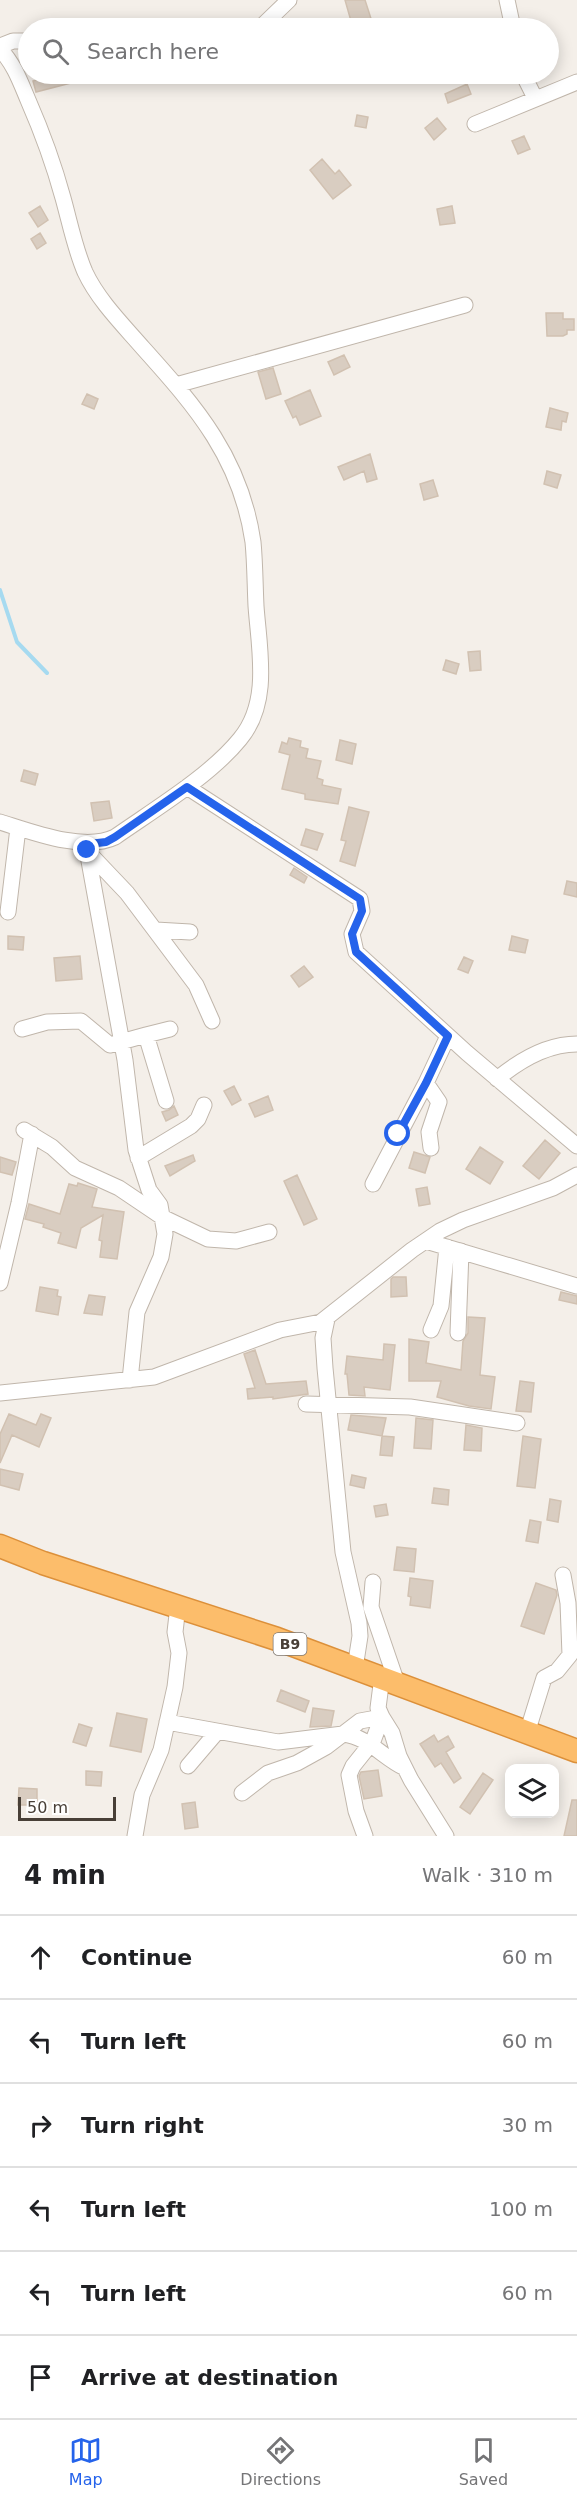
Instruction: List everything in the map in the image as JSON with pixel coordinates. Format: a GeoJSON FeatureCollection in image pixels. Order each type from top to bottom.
{"type":"FeatureCollection","features":[{"type":"Feature","properties":{"kind":"highway","name":"B9"},"geometry":{"type":"LineString","coordinates":[[0,1546],[43,1563],[278,1639],[577,1751]]}},
{"type":"Feature","properties":{"kind":"street"},"geometry":{"type":"LineString","coordinates":[[270,18],[289,0]]}},
{"type":"Feature","properties":{"kind":"street"},"geometry":{"type":"LineString","coordinates":[[507,0],[511,18]]}},
{"type":"Feature","properties":{"kind":"street"},"geometry":{"type":"LineString","coordinates":[[18,41],[13,41],[0,48],[14,66],[18,76]]}},
{"type":"Feature","properties":{"kind":"street"},"geometry":{"type":"LineString","coordinates":[[475,124],[577,82]]}},
{"type":"Feature","properties":{"kind":"street"},"geometry":{"type":"LineString","coordinates":[[21,84],[56,173],[86,274],[116,317],[176,385],[223,448],[248,517],[255,558],[261,672],[258,701],[251,722],[241,738],[187,787],[115,837],[89,849]]}},
{"type":"Feature","properties":{"kind":"street"},"geometry":{"type":"LineString","coordinates":[[529,84],[535,98]]}},
{"type":"Feature","properties":{"kind":"street"},"geometry":{"type":"LineString","coordinates":[[176,385],[465,305]]}},
{"type":"Feature","properties":{"kind":"street"},"geometry":{"type":"LineString","coordinates":[[187,787],[360,899],[362,911],[352,934],[356,952],[448,1036],[577,1146]]}},
{"type":"Feature","properties":{"kind":"street"},"geometry":{"type":"LineString","coordinates":[[0,822],[89,849],[127,893],[196,985],[212,1021]]}},
{"type":"Feature","properties":{"kind":"street"},"geometry":{"type":"LineString","coordinates":[[8,912],[18,828]]}},
{"type":"Feature","properties":{"kind":"street"},"geometry":{"type":"LineString","coordinates":[[89,849],[96,906],[122,1042],[138,1158],[149,1190],[160,1205],[165,1234],[161,1257],[137,1312],[130,1380]]}},
{"type":"Feature","properties":{"kind":"street"},"geometry":{"type":"LineString","coordinates":[[156,930],[190,932]]}},
{"type":"Feature","properties":{"kind":"street"},"geometry":{"type":"LineString","coordinates":[[22,1029],[47,1022],[81,1021],[110,1046],[170,1029]]}},
{"type":"Feature","properties":{"kind":"street"},"geometry":{"type":"LineString","coordinates":[[146,1035],[166,1101]]}},
{"type":"Feature","properties":{"kind":"street"},"geometry":{"type":"LineString","coordinates":[[373,1184],[448,1036]]}},
{"type":"Feature","properties":{"kind":"street"},"geometry":{"type":"LineString","coordinates":[[497,1079],[513,1066],[537,1053],[563,1044],[577,1044]]}},
{"type":"Feature","properties":{"kind":"street"},"geometry":{"type":"LineString","coordinates":[[426,1083],[439,1102],[429,1132],[431,1148]]}},
{"type":"Feature","properties":{"kind":"street"},"geometry":{"type":"LineString","coordinates":[[138,1158],[191,1126],[198,1119],[204,1106]]}},
{"type":"Feature","properties":{"kind":"street"},"geometry":{"type":"LineString","coordinates":[[0,1283],[19,1203],[28,1132],[52,1147],[75,1168],[128,1193],[162,1217],[208,1239],[236,1242],[269,1232]]}},
{"type":"Feature","properties":{"kind":"street"},"geometry":{"type":"LineString","coordinates":[[0,1393],[154,1377],[280,1330],[327,1319],[381,1274],[426,1241],[463,1220],[535,1195],[577,1175]]}},
{"type":"Feature","properties":{"kind":"street"},"geometry":{"type":"LineString","coordinates":[[426,1241],[577,1286]]}},
{"type":"Feature","properties":{"kind":"street"},"geometry":{"type":"LineString","coordinates":[[431,1330],[441,1306],[454,1249]]}},
{"type":"Feature","properties":{"kind":"street"},"geometry":{"type":"LineString","coordinates":[[454,1249],[458,1333]]}},
{"type":"Feature","properties":{"kind":"street"},"geometry":{"type":"LineString","coordinates":[[327,1319],[323,1338],[343,1552],[359,1623],[360,1636],[355,1668]]}},
{"type":"Feature","properties":{"kind":"street"},"geometry":{"type":"LineString","coordinates":[[306,1404],[410,1407],[517,1423]]}},
{"type":"Feature","properties":{"kind":"street"},"geometry":{"type":"LineString","coordinates":[[527,1733],[544,1678],[557,1671],[570,1655],[568,1603],[563,1575]]}},
{"type":"Feature","properties":{"kind":"street"},"geometry":{"type":"LineString","coordinates":[[374,1582],[371,1607],[390,1680],[378,1707],[392,1733],[405,1768],[446,1836]]}},
{"type":"Feature","properties":{"kind":"street"},"geometry":{"type":"LineString","coordinates":[[135,1836],[142,1795],[161,1750],[167,1722],[179,1653],[175,1632],[178,1606]]}},
{"type":"Feature","properties":{"kind":"street"},"geometry":{"type":"LineString","coordinates":[[242,1793],[268,1773],[297,1763],[326,1748],[360,1721],[382,1717]]}},
{"type":"Feature","properties":{"kind":"street"},"geometry":{"type":"LineString","coordinates":[[365,1836],[356,1811],[349,1775],[353,1766],[371,1744],[382,1717]]}},
{"type":"Feature","properties":{"kind":"street"},"geometry":{"type":"LineString","coordinates":[[167,1722],[279,1742],[343,1734],[371,1744],[382,1756],[405,1768]]}},
{"type":"Feature","properties":{"kind":"street"},"geometry":{"type":"LineString","coordinates":[[188,1766],[217,1732]]}},
{"type":"Feature","properties":{"kind":"building"},"geometry":{"type":"Polygon","coordinates":[[[345,0],[365,0],[371,18],[350,18],[345,0]]]}},
{"type":"Feature","properties":{"kind":"building"},"geometry":{"type":"Polygon","coordinates":[[[34,84],[67,84],[36,92],[34,84]]]}},
{"type":"Feature","properties":{"kind":"building"},"geometry":{"type":"Polygon","coordinates":[[[467,84],[471,94],[448,103],[445,94],[467,84]]]}},
{"type":"Feature","properties":{"kind":"building"},"geometry":{"type":"Polygon","coordinates":[[[357,115],[368,117],[366,128],[355,126],[357,115]]]}},
{"type":"Feature","properties":{"kind":"building"},"geometry":{"type":"Polygon","coordinates":[[[437,118],[446,129],[434,140],[425,128],[437,118]]]}},
{"type":"Feature","properties":{"kind":"building"},"geometry":{"type":"Polygon","coordinates":[[[524,136],[530,149],[518,154],[512,141],[524,136]]]}},
{"type":"Feature","properties":{"kind":"building"},"geometry":{"type":"Polygon","coordinates":[[[322,159],[335,174],[339,170],[351,185],[333,199],[310,170],[322,159]]]}},
{"type":"Feature","properties":{"kind":"building"},"geometry":{"type":"Polygon","coordinates":[[[40,206],[48,220],[38,227],[29,213],[40,206]]]}},
{"type":"Feature","properties":{"kind":"building"},"geometry":{"type":"Polygon","coordinates":[[[452,206],[455,223],[440,225],[437,209],[452,206]]]}},
{"type":"Feature","properties":{"kind":"building"},"geometry":{"type":"Polygon","coordinates":[[[40,233],[46,243],[37,249],[31,239],[40,233]]]}},
{"type":"Feature","properties":{"kind":"building"},"geometry":{"type":"Polygon","coordinates":[[[546,313],[563,313],[563,319],[574,319],[574,330],[567,330],[567,334],[563,336],[547,336],[546,313]]]}},
{"type":"Feature","properties":{"kind":"building"},"geometry":{"type":"Polygon","coordinates":[[[344,355],[350,367],[334,375],[328,362],[344,355]]]}},
{"type":"Feature","properties":{"kind":"building"},"geometry":{"type":"Polygon","coordinates":[[[273,368],[281,394],[266,399],[258,372],[273,368]]]}},
{"type":"Feature","properties":{"kind":"building"},"geometry":{"type":"Polygon","coordinates":[[[310,390],[321,416],[300,425],[296,416],[293,418],[285,401],[310,390]]]}},
{"type":"Feature","properties":{"kind":"building"},"geometry":{"type":"Polygon","coordinates":[[[87,394],[98,399],[94,409],[82,404],[87,394]]]}},
{"type":"Feature","properties":{"kind":"building"},"geometry":{"type":"Polygon","coordinates":[[[550,408],[568,413],[566,422],[562,421],[561,430],[546,427],[550,408]]]}},
{"type":"Feature","properties":{"kind":"building"},"geometry":{"type":"Polygon","coordinates":[[[370,454],[377,479],[367,482],[364,471],[344,480],[338,467],[370,454]]]}},
{"type":"Feature","properties":{"kind":"building"},"geometry":{"type":"Polygon","coordinates":[[[547,471],[561,475],[557,488],[544,484],[547,471]]]}},
{"type":"Feature","properties":{"kind":"building"},"geometry":{"type":"Polygon","coordinates":[[[433,480],[438,496],[424,500],[420,484],[433,480]]]}},
{"type":"Feature","properties":{"kind":"building"},"geometry":{"type":"Polygon","coordinates":[[[480,651],[481,670],[470,671],[468,652],[480,651]]]}},
{"type":"Feature","properties":{"kind":"building"},"geometry":{"type":"Polygon","coordinates":[[[446,660],[459,664],[456,674],[443,670],[446,660]]]}},
{"type":"Feature","properties":{"kind":"building"},"geometry":{"type":"Polygon","coordinates":[[[289,738],[301,741],[300,747],[308,749],[306,758],[321,761],[317,778],[323,780],[322,785],[341,789],[338,804],[305,799],[305,794],[282,789],[290,755],[279,752],[282,742],[287,744],[289,738]]]}},
{"type":"Feature","properties":{"kind":"building"},"geometry":{"type":"Polygon","coordinates":[[[340,740],[356,744],[352,764],[336,760],[340,740]]]}},
{"type":"Feature","properties":{"kind":"building"},"geometry":{"type":"Polygon","coordinates":[[[24,770],[38,774],[35,785],[21,781],[24,770]]]}},
{"type":"Feature","properties":{"kind":"building"},"geometry":{"type":"Polygon","coordinates":[[[109,801],[112,818],[94,821],[91,803],[109,801]]]}},
{"type":"Feature","properties":{"kind":"building"},"geometry":{"type":"Polygon","coordinates":[[[349,807],[369,812],[355,866],[340,861],[346,841],[341,840],[349,807]]]}},
{"type":"Feature","properties":{"kind":"building"},"geometry":{"type":"Polygon","coordinates":[[[306,829],[323,834],[317,850],[301,845],[306,829]]]}},
{"type":"Feature","properties":{"kind":"building"},"geometry":{"type":"Polygon","coordinates":[[[294,868],[307,877],[304,883],[290,875],[294,868]]]}},
{"type":"Feature","properties":{"kind":"building"},"geometry":{"type":"Polygon","coordinates":[[[567,881],[577,883],[577,897],[564,894],[567,881]]]}},
{"type":"Feature","properties":{"kind":"building"},"geometry":{"type":"Polygon","coordinates":[[[8,936],[24,937],[23,950],[8,949],[8,936]]]}},
{"type":"Feature","properties":{"kind":"building"},"geometry":{"type":"Polygon","coordinates":[[[512,936],[528,940],[525,953],[509,950],[512,936]]]}},
{"type":"Feature","properties":{"kind":"building"},"geometry":{"type":"Polygon","coordinates":[[[80,956],[82,979],[56,981],[54,958],[80,956]]]}},
{"type":"Feature","properties":{"kind":"building"},"geometry":{"type":"Polygon","coordinates":[[[464,957],[473,961],[468,973],[458,969],[464,957]]]}},
{"type":"Feature","properties":{"kind":"building"},"geometry":{"type":"Polygon","coordinates":[[[304,966],[313,977],[299,987],[291,976],[304,966]]]}},
{"type":"Feature","properties":{"kind":"building"},"geometry":{"type":"Polygon","coordinates":[[[234,1086],[241,1100],[232,1105],[224,1091],[234,1086]]]}},
{"type":"Feature","properties":{"kind":"building"},"geometry":{"type":"Polygon","coordinates":[[[268,1096],[273,1110],[255,1117],[249,1104],[268,1096]]]}},
{"type":"Feature","properties":{"kind":"building"},"geometry":{"type":"Polygon","coordinates":[[[174,1106],[178,1115],[166,1121],[162,1112],[174,1106]]]}},
{"type":"Feature","properties":{"kind":"building"},"geometry":{"type":"Polygon","coordinates":[[[545,1140],[560,1153],[539,1179],[523,1166],[545,1140]]]}},
{"type":"Feature","properties":{"kind":"building"},"geometry":{"type":"Polygon","coordinates":[[[480,1147],[503,1162],[490,1184],[466,1169],[480,1147]]]}},
{"type":"Feature","properties":{"kind":"building"},"geometry":{"type":"Polygon","coordinates":[[[414,1152],[430,1157],[425,1173],[409,1168],[414,1152]]]}},
{"type":"Feature","properties":{"kind":"building"},"geometry":{"type":"Polygon","coordinates":[[[193,1155],[195,1161],[170,1176],[165,1166],[193,1155]]]}},
{"type":"Feature","properties":{"kind":"building"},"geometry":{"type":"Polygon","coordinates":[[[0,1157],[16,1162],[12,1175],[0,1172],[0,1157]]]}},
{"type":"Feature","properties":{"kind":"building"},"geometry":{"type":"Polygon","coordinates":[[[297,1175],[317,1219],[304,1225],[284,1181],[297,1175]]]}},
{"type":"Feature","properties":{"kind":"building"},"geometry":{"type":"Polygon","coordinates":[[[78,1183],[97,1189],[92,1207],[124,1212],[117,1259],[100,1257],[102,1241],[99,1240],[103,1215],[81,1228],[76,1248],[58,1243],[61,1233],[43,1227],[44,1224],[25,1219],[29,1204],[60,1214],[69,1184],[77,1186],[78,1183]]]}},
{"type":"Feature","properties":{"kind":"building"},"geometry":{"type":"Polygon","coordinates":[[[427,1187],[430,1204],[419,1206],[416,1189],[427,1187]]]}},
{"type":"Feature","properties":{"kind":"building"},"geometry":{"type":"Polygon","coordinates":[[[393,1277],[406,1277],[407,1296],[391,1297],[393,1277]]]}},
{"type":"Feature","properties":{"kind":"building"},"geometry":{"type":"Polygon","coordinates":[[[40,1287],[58,1290],[57,1296],[61,1297],[58,1315],[36,1311],[40,1287]]]}},
{"type":"Feature","properties":{"kind":"building"},"geometry":{"type":"Polygon","coordinates":[[[561,1292],[577,1296],[577,1304],[559,1300],[561,1292]]]}},
{"type":"Feature","properties":{"kind":"building"},"geometry":{"type":"Polygon","coordinates":[[[89,1295],[105,1297],[102,1315],[84,1313],[89,1295]]]}},
{"type":"Feature","properties":{"kind":"building"},"geometry":{"type":"Polygon","coordinates":[[[468,1317],[485,1318],[480,1375],[495,1377],[491,1409],[469,1406],[437,1397],[441,1381],[409,1381],[409,1339],[429,1342],[426,1363],[461,1370],[463,1341],[468,1333],[468,1317]]]}},
{"type":"Feature","properties":{"kind":"building"},"geometry":{"type":"Polygon","coordinates":[[[384,1344],[395,1345],[390,1390],[364,1387],[365,1396],[349,1395],[347,1374],[345,1374],[347,1356],[383,1360],[384,1344]]]}},
{"type":"Feature","properties":{"kind":"building"},"geometry":{"type":"Polygon","coordinates":[[[255,1350],[266,1384],[306,1381],[308,1394],[273,1399],[273,1397],[248,1399],[247,1389],[255,1388],[244,1354],[255,1350]]]}},
{"type":"Feature","properties":{"kind":"building"},"geometry":{"type":"Polygon","coordinates":[[[520,1381],[534,1383],[531,1412],[516,1411],[520,1381]]]}},
{"type":"Feature","properties":{"kind":"building"},"geometry":{"type":"Polygon","coordinates":[[[9,1414],[36,1425],[41,1414],[51,1418],[39,1447],[12,1435],[0,1463],[0,1434],[9,1414]]]}},
{"type":"Feature","properties":{"kind":"building"},"geometry":{"type":"Polygon","coordinates":[[[351,1415],[386,1418],[382,1436],[348,1430],[351,1415]]]}},
{"type":"Feature","properties":{"kind":"building"},"geometry":{"type":"Polygon","coordinates":[[[416,1418],[433,1420],[431,1449],[414,1448],[416,1418]]]}},
{"type":"Feature","properties":{"kind":"building"},"geometry":{"type":"Polygon","coordinates":[[[466,1425],[482,1428],[481,1451],[464,1450],[466,1425]]]}},
{"type":"Feature","properties":{"kind":"building"},"geometry":{"type":"Polygon","coordinates":[[[382,1436],[394,1437],[392,1456],[380,1455],[382,1436]]]}},
{"type":"Feature","properties":{"kind":"building"},"geometry":{"type":"Polygon","coordinates":[[[523,1436],[541,1439],[535,1488],[517,1486],[523,1436]]]}},
{"type":"Feature","properties":{"kind":"building"},"geometry":{"type":"Polygon","coordinates":[[[0,1469],[23,1474],[19,1490],[0,1485],[0,1469]]]}},
{"type":"Feature","properties":{"kind":"building"},"geometry":{"type":"Polygon","coordinates":[[[352,1475],[366,1478],[364,1488],[350,1485],[352,1475]]]}},
{"type":"Feature","properties":{"kind":"building"},"geometry":{"type":"Polygon","coordinates":[[[434,1488],[449,1490],[448,1505],[432,1503],[434,1488]]]}},
{"type":"Feature","properties":{"kind":"building"},"geometry":{"type":"Polygon","coordinates":[[[550,1499],[561,1501],[558,1522],[547,1520],[550,1499]]]}},
{"type":"Feature","properties":{"kind":"building"},"geometry":{"type":"Polygon","coordinates":[[[386,1504],[388,1515],[376,1517],[374,1506],[386,1504]]]}},
{"type":"Feature","properties":{"kind":"building"},"geometry":{"type":"Polygon","coordinates":[[[530,1520],[541,1522],[538,1543],[526,1541],[530,1520]]]}},
{"type":"Feature","properties":{"kind":"building"},"geometry":{"type":"Polygon","coordinates":[[[397,1547],[416,1549],[414,1572],[394,1570],[397,1547]]]}},
{"type":"Feature","properties":{"kind":"building"},"geometry":{"type":"Polygon","coordinates":[[[410,1578],[433,1581],[430,1608],[410,1605],[411,1597],[408,1596],[410,1578]]]}},
{"type":"Feature","properties":{"kind":"building"},"geometry":{"type":"Polygon","coordinates":[[[536,1583],[556,1590],[557,1595],[544,1634],[521,1626],[536,1583]]]}},
{"type":"Feature","properties":{"kind":"building"},"geometry":{"type":"Polygon","coordinates":[[[281,1690],[309,1701],[305,1712],[277,1701],[281,1690]]]}},
{"type":"Feature","properties":{"kind":"building"},"geometry":{"type":"Polygon","coordinates":[[[313,1708],[334,1711],[331,1726],[310,1727],[313,1708]]]}},
{"type":"Feature","properties":{"kind":"building"},"geometry":{"type":"Polygon","coordinates":[[[117,1713],[147,1719],[141,1752],[110,1746],[117,1713]]]}},
{"type":"Feature","properties":{"kind":"building"},"geometry":{"type":"Polygon","coordinates":[[[79,1724],[92,1728],[86,1746],[73,1742],[79,1724]]]}},
{"type":"Feature","properties":{"kind":"building"},"geometry":{"type":"Polygon","coordinates":[[[434,1735],[438,1742],[448,1736],[454,1747],[446,1752],[461,1778],[454,1783],[441,1763],[435,1767],[420,1744],[434,1735]]]}},
{"type":"Feature","properties":{"kind":"building"},"geometry":{"type":"Polygon","coordinates":[[[378,1770],[382,1796],[364,1799],[359,1776],[361,1772],[378,1770]]]}},
{"type":"Feature","properties":{"kind":"building"},"geometry":{"type":"Polygon","coordinates":[[[86,1771],[102,1772],[101,1786],[86,1785],[86,1771]]]}},
{"type":"Feature","properties":{"kind":"building"},"geometry":{"type":"Polygon","coordinates":[[[483,1773],[493,1780],[470,1814],[460,1807],[483,1773]]]}},
{"type":"Feature","properties":{"kind":"building"},"geometry":{"type":"Polygon","coordinates":[[[19,1788],[37,1789],[37,1805],[18,1805],[19,1788]]]}},
{"type":"Feature","properties":{"kind":"building"},"geometry":{"type":"Polygon","coordinates":[[[572,1800],[577,1800],[577,1836],[564,1836],[572,1800]]]}},
{"type":"Feature","properties":{"kind":"building"},"geometry":{"type":"Polygon","coordinates":[[[195,1802],[198,1827],[185,1829],[182,1804],[195,1802]]]}},
{"type":"Feature","properties":{"kind":"waterway"},"geometry":{"type":"LineString","coordinates":[[0,590],[17,642],[47,673]]}},
{"type":"Feature","properties":{"kind":"route"},"geometry":{"type":"LineString","coordinates":[[87,850],[89,844],[106,842],[115,837],[187,787],[360,899],[362,911],[352,934],[356,952],[448,1036],[398,1134]]}}]}
